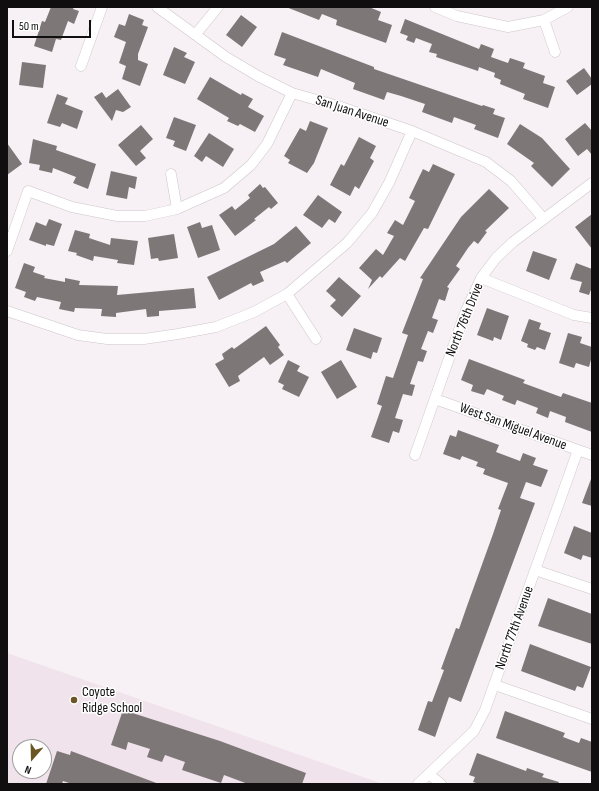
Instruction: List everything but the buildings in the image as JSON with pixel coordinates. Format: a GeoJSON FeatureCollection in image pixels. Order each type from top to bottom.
{"type":"FeatureCollection","features":[{"type":"Feature","properties":{"kind":"street"},"geometry":{"type":"LineString","coordinates":[[81,66],[102,7]]}},
{"type":"Feature","properties":{"kind":"street","name":"San Juan Avenue"},"geometry":{"type":"LineString","coordinates":[[157,7],[226,57],[258,76],[292,93],[338,106],[412,131],[486,162],[511,180],[543,218]]}},
{"type":"Feature","properties":{"kind":"street"},"geometry":{"type":"LineString","coordinates":[[195,35],[218,7]]}},
{"type":"Feature","properties":{"kind":"street"},"geometry":{"type":"LineString","coordinates":[[434,7],[457,16],[508,27],[544,20],[568,7]]}},
{"type":"Feature","properties":{"kind":"street"},"geometry":{"type":"LineString","coordinates":[[544,20],[555,52]]}},
{"type":"Feature","properties":{"kind":"street"},"geometry":{"type":"LineString","coordinates":[[7,251],[28,191],[72,207],[118,216],[145,216],[177,209],[224,188],[251,165],[267,144],[292,93]]}},
{"type":"Feature","properties":{"kind":"street"},"geometry":{"type":"LineString","coordinates":[[7,311],[78,335],[107,339],[144,340],[216,326],[254,312],[286,294],[347,243],[372,213],[389,183],[412,131]]}},
{"type":"Feature","properties":{"kind":"street"},"geometry":{"type":"LineString","coordinates":[[170,174],[177,209]]}},
{"type":"Feature","properties":{"kind":"street","name":"North 76th Drive"},"geometry":{"type":"LineString","coordinates":[[415,455],[465,314],[481,278],[496,258],[543,218],[592,183]]}},
{"type":"Feature","properties":{"kind":"street"},"geometry":{"type":"LineString","coordinates":[[481,278],[574,315],[592,318]]}},
{"type":"Feature","properties":{"kind":"street"},"geometry":{"type":"LineString","coordinates":[[286,294],[316,338]]}},
{"type":"Feature","properties":{"kind":"street","name":"West San Miguel Avenue"},"geometry":{"type":"LineString","coordinates":[[435,399],[592,455]]}},
{"type":"Feature","properties":{"kind":"street","name":"North 77th Avenue"},"geometry":{"type":"LineString","coordinates":[[418,784],[430,775],[474,731],[485,710],[578,450]]}},
{"type":"Feature","properties":{"kind":"street"},"geometry":{"type":"LineString","coordinates":[[535,570],[592,589]]}},
{"type":"Feature","properties":{"kind":"street"},"geometry":{"type":"LineString","coordinates":[[495,685],[592,719]]}},
{"type":"Feature","properties":{"kind":"street"},"geometry":{"type":"LineString","coordinates":[[430,775],[441,784]]}},
{"type":"Feature","properties":{"kind":"shaded area","name":"Coyote Ridge School"},"geometry":{"type":"Polygon","coordinates":[[[7,653],[383,784],[7,784],[7,653]]]}},
{"type":"Feature","properties":{"kind":"place","name":"Coyote Ridge School"},"geometry":{"type":"Point","coordinates":[74,700]}}]}
